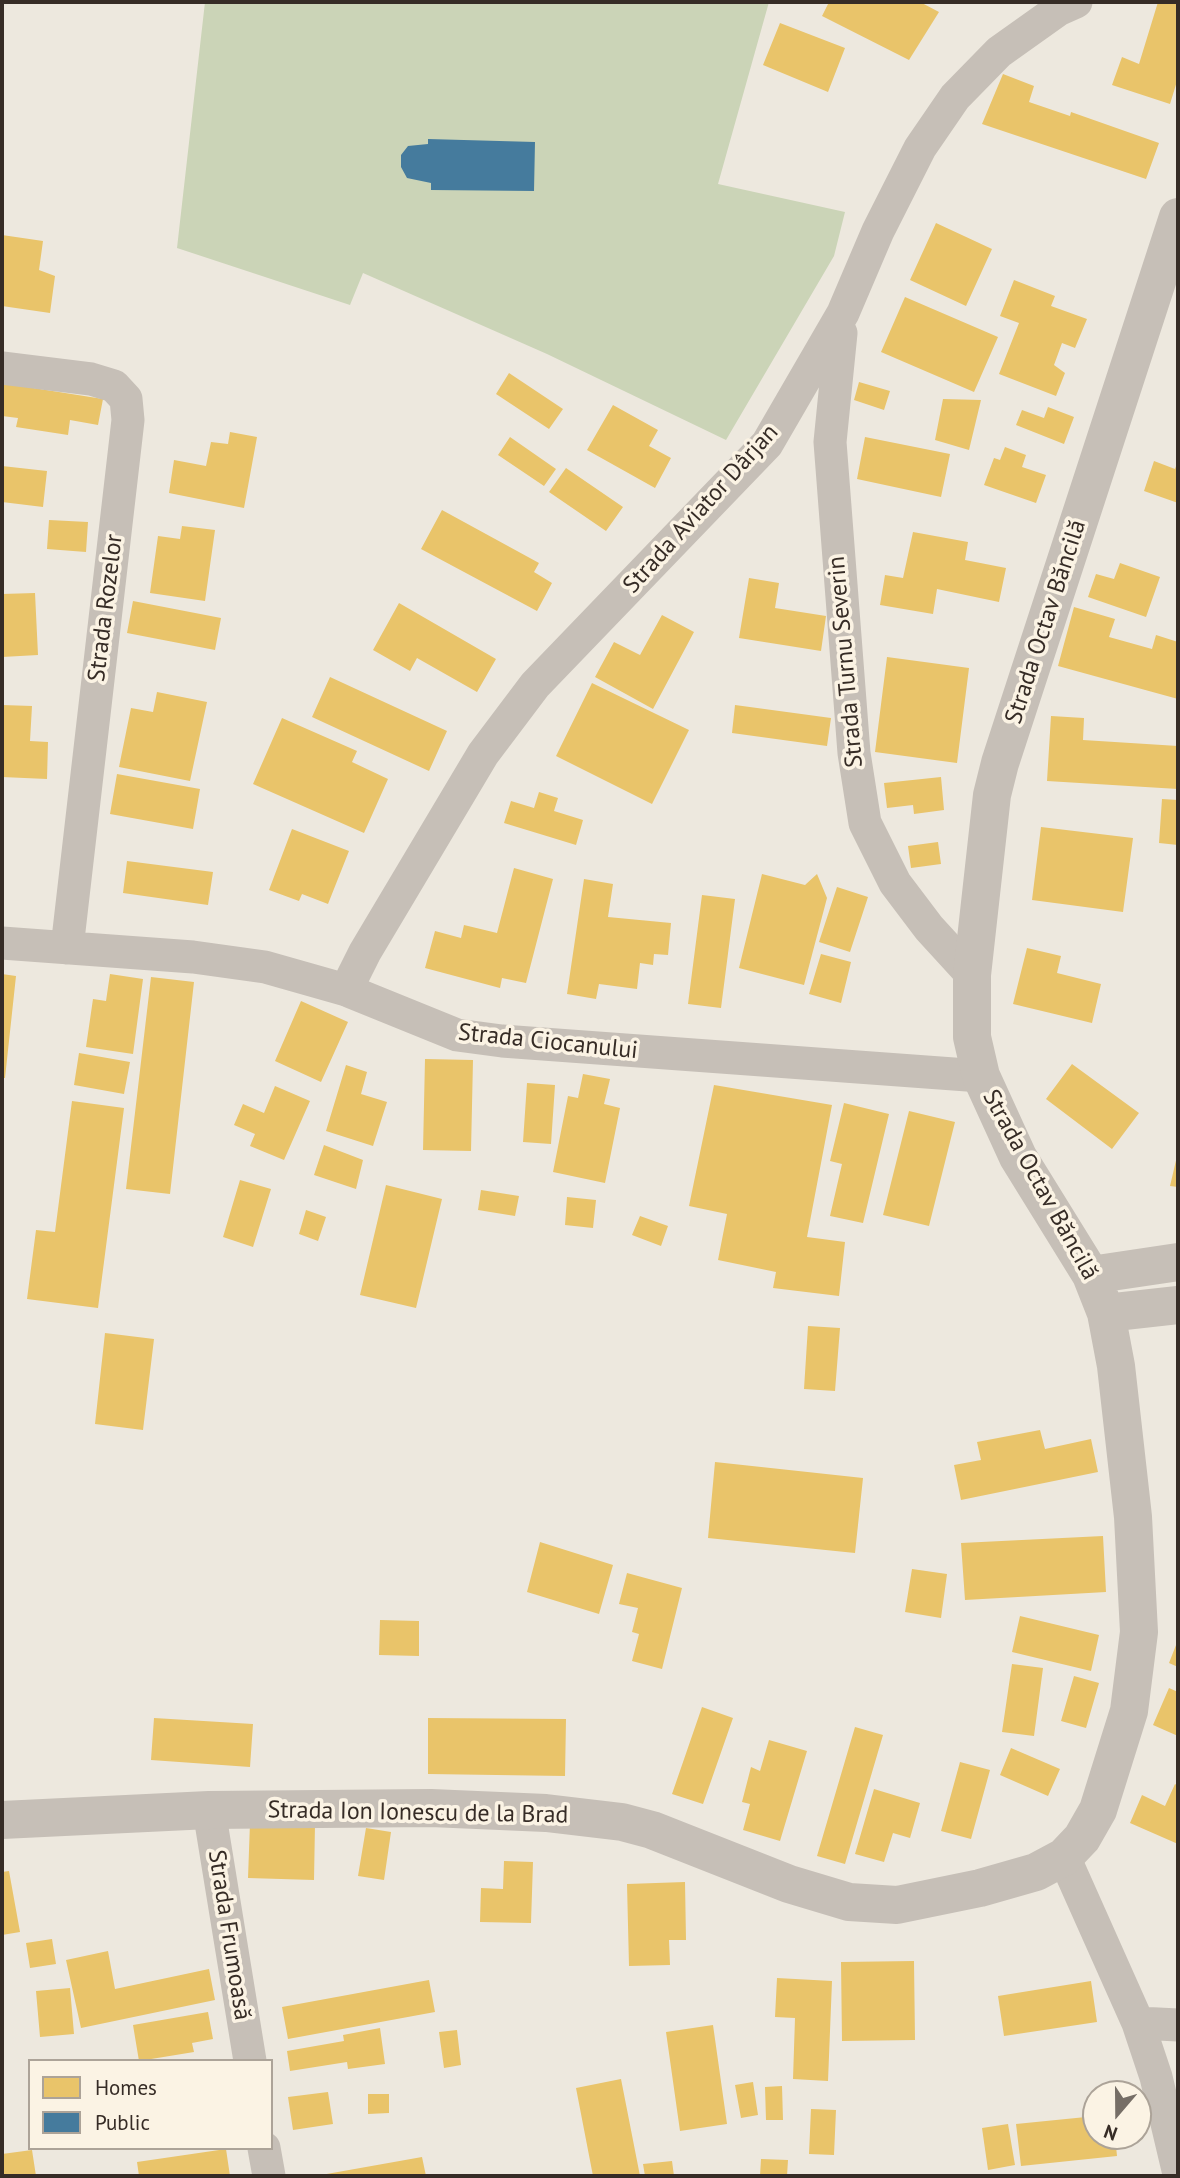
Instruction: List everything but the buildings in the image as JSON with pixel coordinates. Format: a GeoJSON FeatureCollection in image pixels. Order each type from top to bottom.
{"type":"FeatureCollection","features":[{"type":"Feature","properties":{"kind":"street","name":"Strada Aviator Dârjan"},"geometry":{"type":"LineString","coordinates":[[346,990],[365,952],[482,754],[535,685],[766,444],[843,313],[878,231],[920,148],[955,97],[999,52],[1058,10],[1076,2]]}},
{"type":"Feature","properties":{"kind":"street","name":"Strada Octav Băncilă"},"geometry":{"type":"LineString","coordinates":[[1064,1857],[1082,1838],[1098,1810],[1129,1711],[1139,1632],[1131,1503],[1116,1366],[1106,1313],[1091,1275],[1018,1157],[981,1076],[972,1037],[972,975],[992,795],[1000,763],[1178,217]]}},
{"type":"Feature","properties":{"kind":"street","name":"Strada Turnu Severin"},"geometry":{"type":"LineString","coordinates":[[843,313],[830,442],[854,753],[865,823],[895,883],[929,928],[972,975]]}},
{"type":"Feature","properties":{"kind":"street","name":"Strada Rozelor"},"geometry":{"type":"LineString","coordinates":[[2,368],[91,379],[114,386],[126,399],[128,420],[67,948]]}},
{"type":"Feature","properties":{"kind":"street","name":"Strada Ciocanului"},"geometry":{"type":"LineString","coordinates":[[2,943],[193,957],[253,965],[346,990],[457,1035],[502,1041],[981,1076]]}},
{"type":"Feature","properties":{"kind":"street"},"geometry":{"type":"LineString","coordinates":[[1091,1275],[1178,1262]]}},
{"type":"Feature","properties":{"kind":"street"},"geometry":{"type":"LineString","coordinates":[[1106,1313],[1178,1305]]}},
{"type":"Feature","properties":{"kind":"street","name":"Strada Ion Ionescu de la Brad"},"geometry":{"type":"LineString","coordinates":[[2,1820],[209,1810],[431,1808],[546,1813],[622,1822],[652,1830],[849,1902],[897,1905],[980,1888],[1036,1872],[1064,1857]]}},
{"type":"Feature","properties":{"kind":"street","name":"Strada Frumoasă"},"geometry":{"type":"LineString","coordinates":[[209,1810],[250,2059]]}},
{"type":"Feature","properties":{"kind":"street"},"geometry":{"type":"LineString","coordinates":[[1064,1857],[1138,2023],[1156,2077],[1178,2169]]}},
{"type":"Feature","properties":{"kind":"street"},"geometry":{"type":"LineString","coordinates":[[1138,2023],[1178,2025]]}},
{"type":"Feature","properties":{"kind":"street"},"geometry":{"type":"LineString","coordinates":[[264,2150],[269,2176]]}},
{"type":"Feature","properties":{"kind":"green space"},"geometry":{"type":"Polygon","coordinates":[[[205,2],[769,2],[718,184],[845,212],[834,256],[726,440],[547,354],[363,273],[350,305],[177,248],[205,2]]]}}]}
